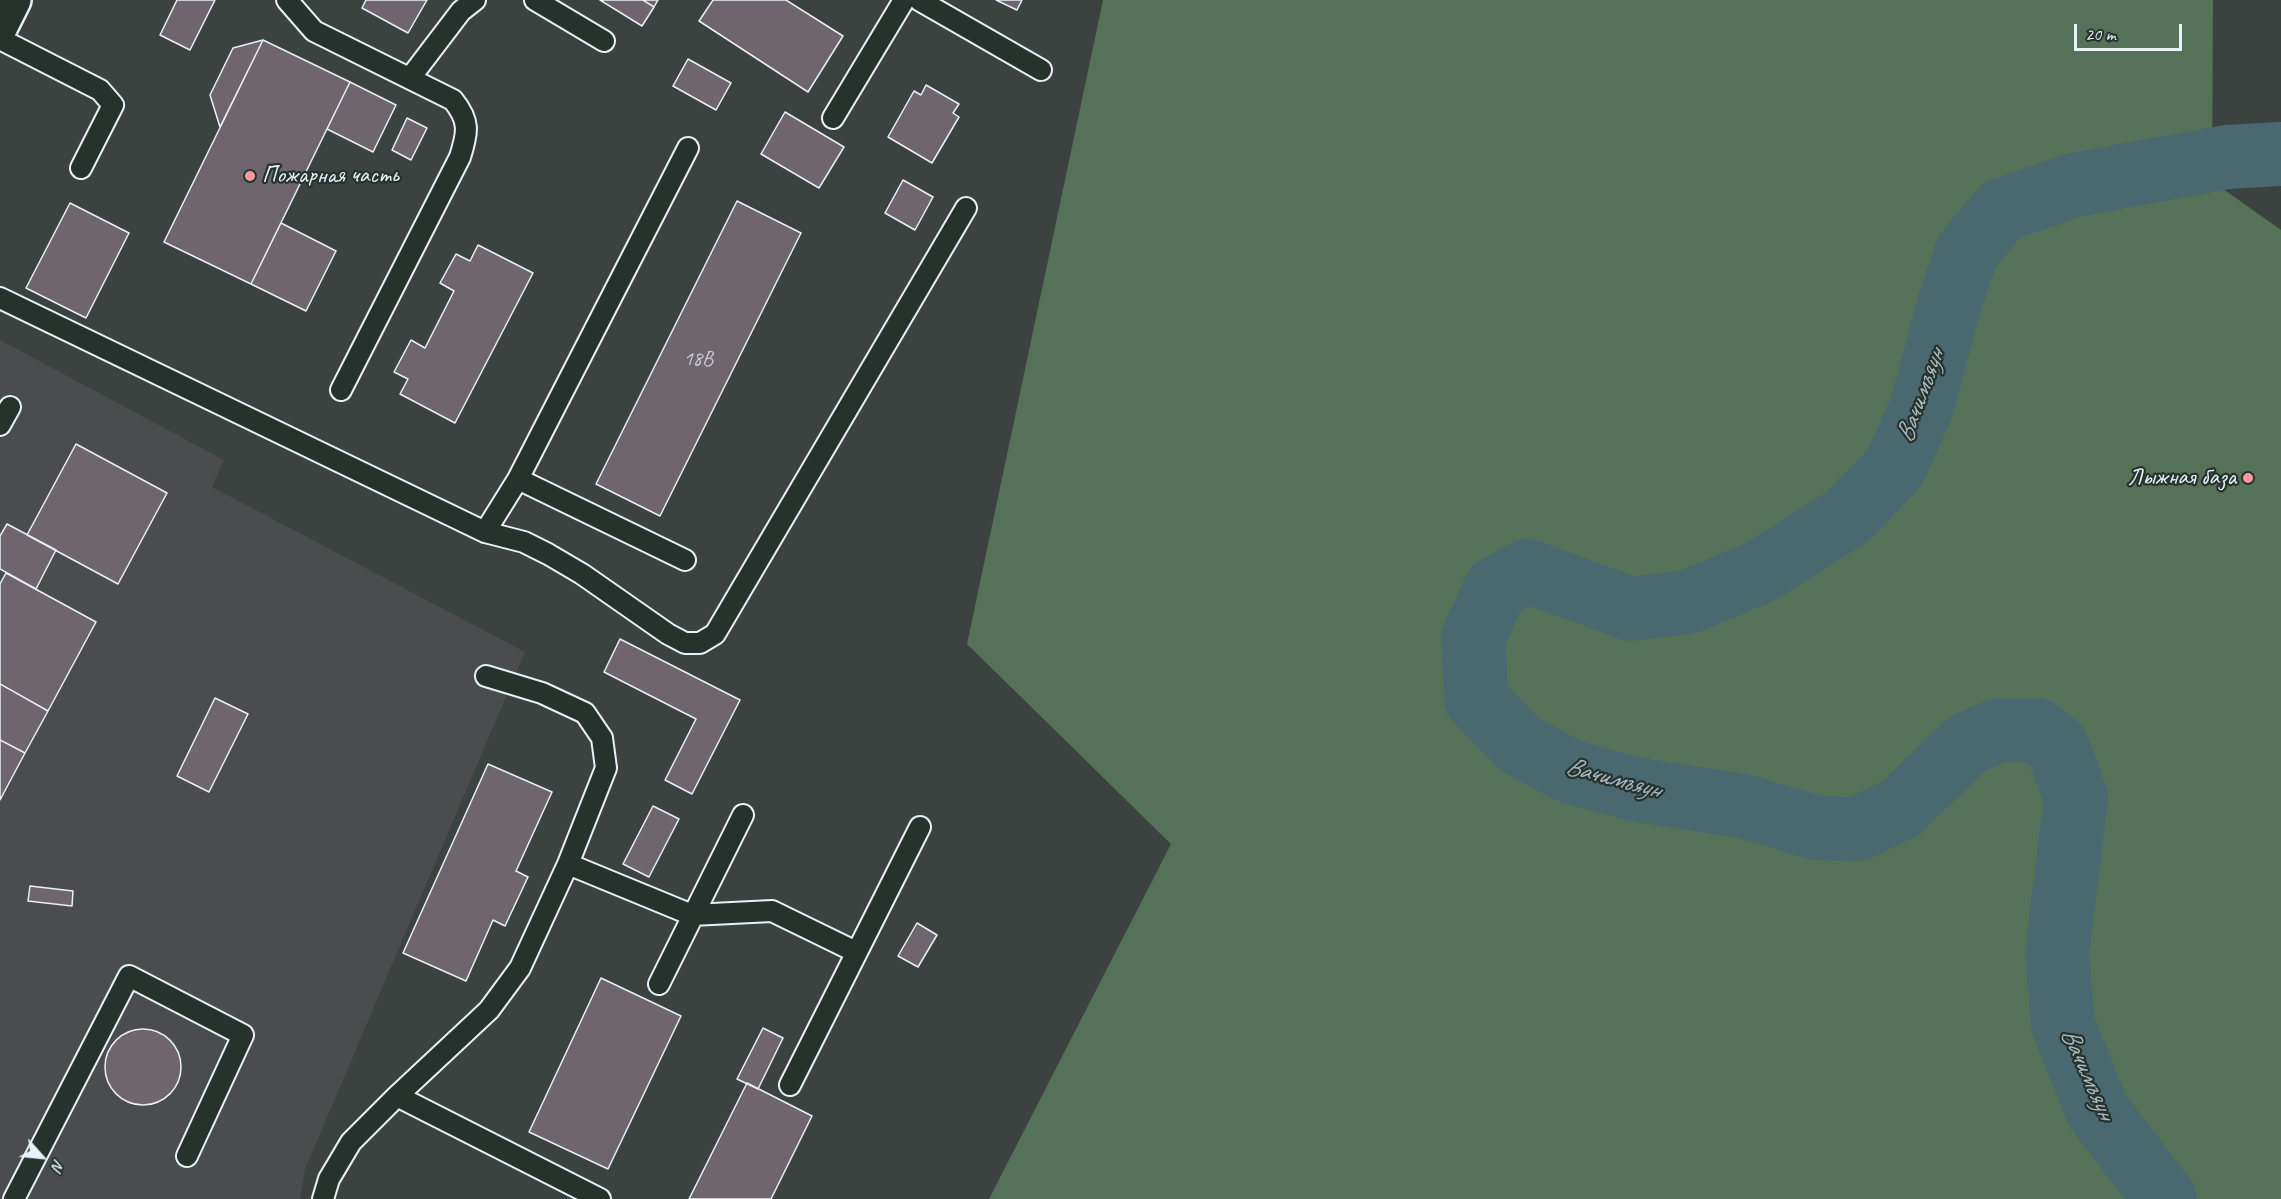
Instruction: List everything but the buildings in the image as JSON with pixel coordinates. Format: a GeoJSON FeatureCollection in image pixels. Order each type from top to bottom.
{"type":"FeatureCollection","features":[{"type":"Feature","properties":{"kind":"main road"},"geometry":{"type":"LineString","coordinates":[[0,28],[15,0]]}},
{"type":"Feature","properties":{"kind":"lane"},"geometry":{"type":"LineString","coordinates":[[287,0],[314,31],[453,100],[464,115],[467,135],[460,157],[341,390]]}},
{"type":"Feature","properties":{"kind":"lane"},"geometry":{"type":"LineString","coordinates":[[410,78],[461,11],[475,0]]}},
{"type":"Feature","properties":{"kind":"lane"},"geometry":{"type":"LineString","coordinates":[[535,0],[604,41]]}},
{"type":"Feature","properties":{"kind":"lane"},"geometry":{"type":"LineString","coordinates":[[833,118],[904,0]]}},
{"type":"Feature","properties":{"kind":"lane"},"geometry":{"type":"LineString","coordinates":[[919,0],[1041,70]]}},
{"type":"Feature","properties":{"kind":"lane"},"geometry":{"type":"LineString","coordinates":[[0,39],[100,90],[113,105],[81,168]]}},
{"type":"Feature","properties":{"kind":"lane"},"geometry":{"type":"LineString","coordinates":[[485,532],[518,479],[688,148]]}},
{"type":"Feature","properties":{"kind":"lane"},"geometry":{"type":"LineString","coordinates":[[0,298],[485,532],[524,542],[582,574],[668,634],[685,643],[700,643],[715,634],[966,208]]}},
{"type":"Feature","properties":{"kind":"lane"},"geometry":{"type":"LineString","coordinates":[[0,426],[10,407]]}},
{"type":"Feature","properties":{"kind":"lane"},"geometry":{"type":"LineString","coordinates":[[518,479],[685,560]]}},
{"type":"Feature","properties":{"kind":"lane"},"geometry":{"type":"LineString","coordinates":[[323,1199],[329,1179],[351,1142],[489,1010],[520,968],[568,864],[606,768],[602,738],[585,713],[542,693],[486,676]]}},
{"type":"Feature","properties":{"kind":"lane"},"geometry":{"type":"LineString","coordinates":[[659,984],[743,816]]}},
{"type":"Feature","properties":{"kind":"lane"},"geometry":{"type":"LineString","coordinates":[[790,1085],[920,827]]}},
{"type":"Feature","properties":{"kind":"lane"},"geometry":{"type":"LineString","coordinates":[[568,864],[692,915],[772,911],[856,952]]}},
{"type":"Feature","properties":{"kind":"lane"},"geometry":{"type":"LineString","coordinates":[[14,1199],[129,975],[243,1035],[187,1156]]}},
{"type":"Feature","properties":{"kind":"lane"},"geometry":{"type":"LineString","coordinates":[[397,1096],[600,1199]]}},
{"type":"Feature","properties":{"kind":"lane"},"geometry":{"type":"LineString","coordinates":[[0,1194],[9,1199]]}},
{"type":"Feature","properties":{"kind":"shaded area"},"geometry":{"type":"Polygon","coordinates":[[[0,340],[224,460],[212,487],[525,652],[305,1169],[300,1199],[0,1199],[0,340]]]}},
{"type":"Feature","properties":{"kind":"green space"},"geometry":{"type":"Polygon","coordinates":[[[1103,0],[2213,0],[2212,181],[2281,230],[2281,1199],[989,1199],[1171,844],[967,644],[1103,0]]]}},
{"type":"Feature","properties":{"kind":"waterway","name":"Вачимъяун"},"geometry":{"type":"LineString","coordinates":[[2165,1199],[2097,1110],[2063,1024],[2057,953],[2076,797],[2057,746],[2037,730],[1999,730],[1967,744],[1901,808],[1858,829],[1817,828],[1743,806],[1638,790],[1571,772],[1519,744],[1476,699],[1473,637],[1496,588],[1527,571],[1631,609],[1688,602],[1760,572],[1847,517],[1895,467],[1922,406],[1949,305],[1967,251],[2002,210],[2074,185],[2227,157],[2281,154]]}},
{"type":"Feature","properties":{"kind":"place","name":"Пожарная часть"},"geometry":{"type":"Point","coordinates":[250,176]}},
{"type":"Feature","properties":{"kind":"place","name":"Лыжная база"},"geometry":{"type":"Point","coordinates":[2248,478]}}]}
